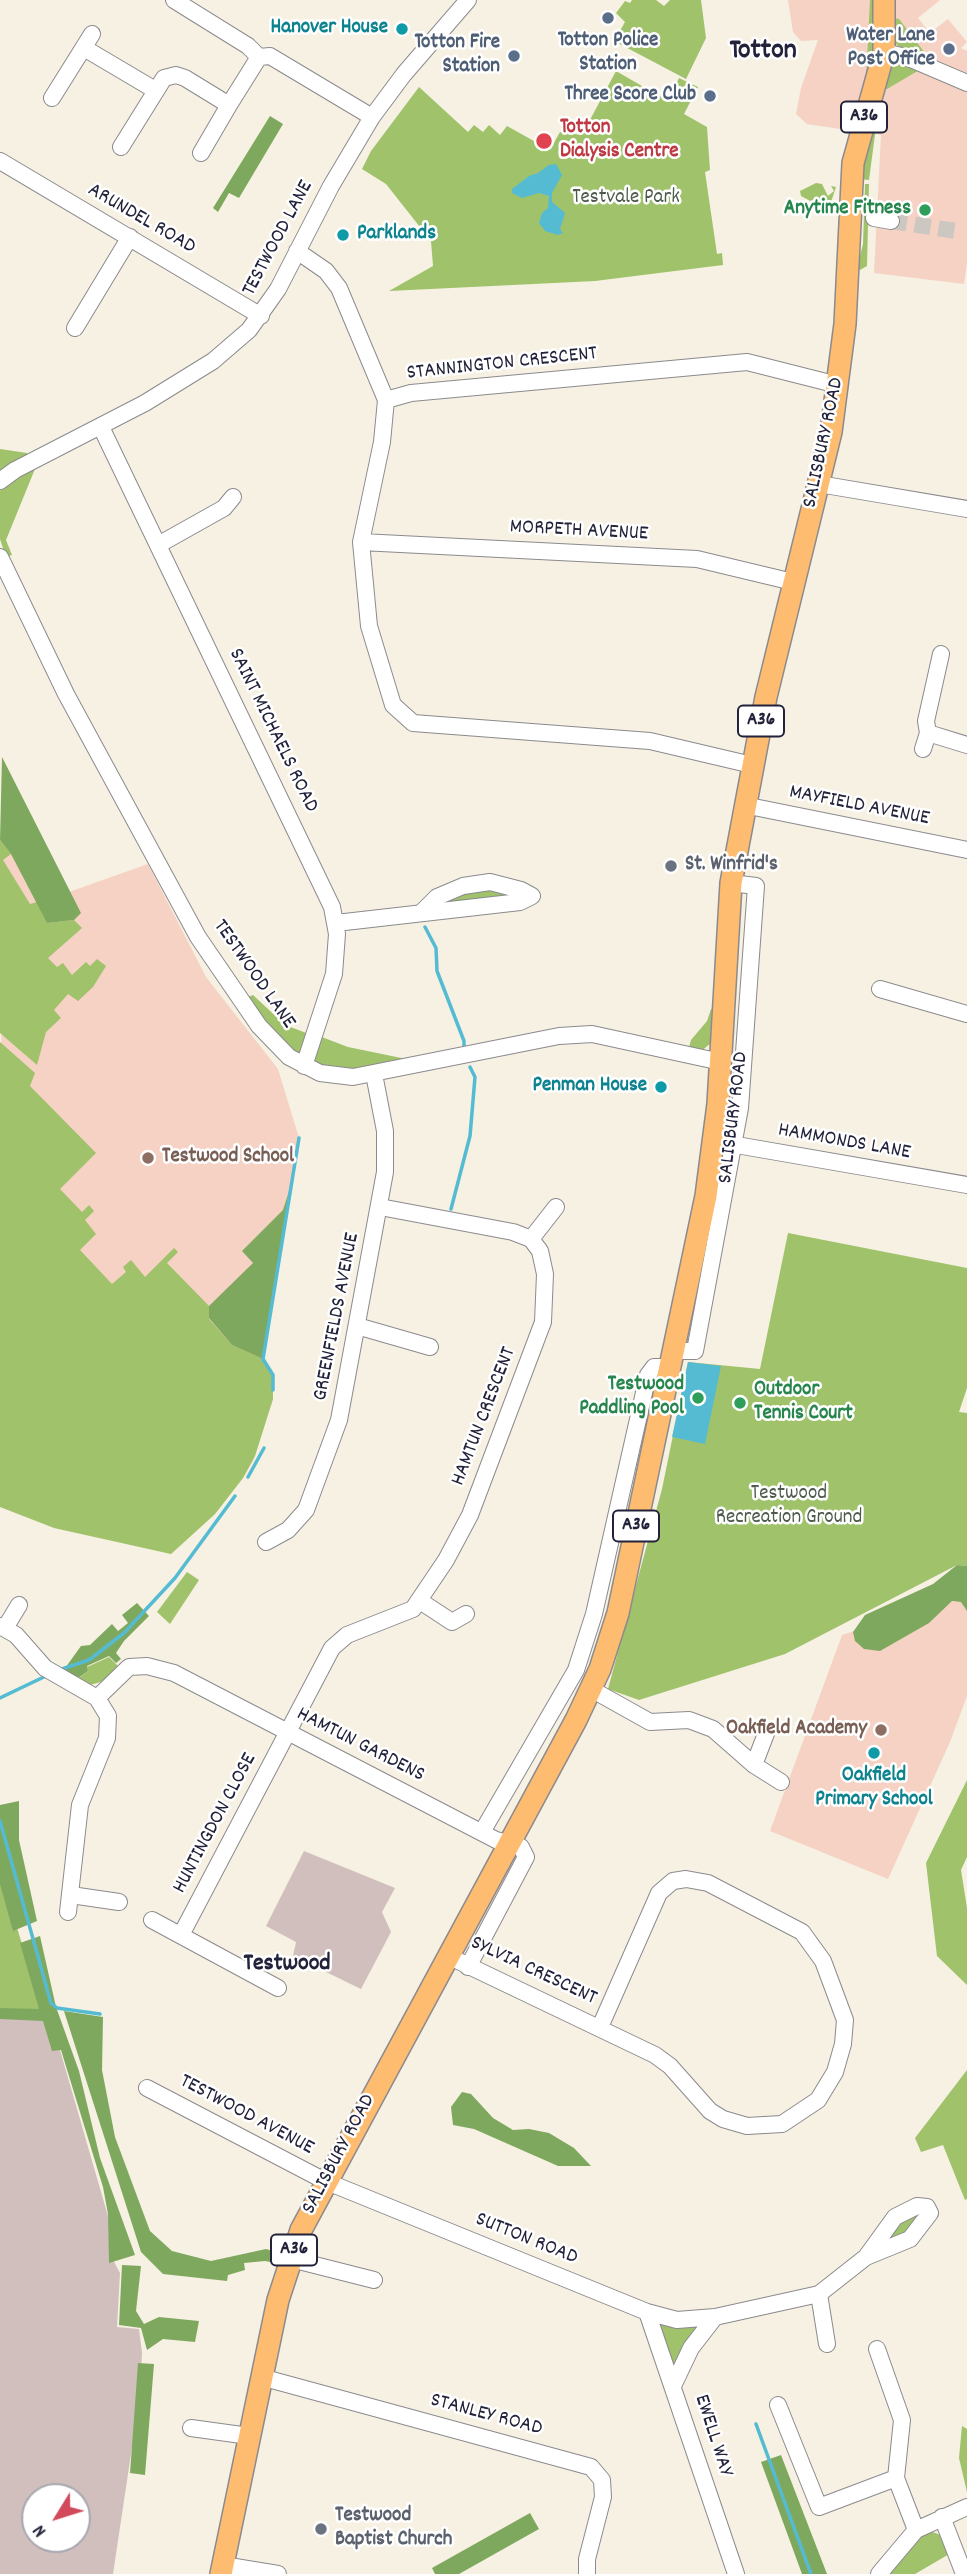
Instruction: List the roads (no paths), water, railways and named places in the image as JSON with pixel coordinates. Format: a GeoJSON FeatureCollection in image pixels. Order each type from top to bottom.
{"type":"FeatureCollection","features":[{"type":"Feature","properties":{"kind":"main road","name":"SALISBURY ROAD"},"geometry":{"type":"LineString","coordinates":[[222,2569],[261,2377],[291,2259],[325,2181],[591,1689],[618,1613],[672,1359],[725,1142],[722,1062],[731,883],[752,765],[793,582],[819,484],[838,386],[848,288],[853,163],[884,51],[884,0]]}},
{"type":"Feature","properties":{"kind":"street"},"geometry":{"type":"LineString","coordinates":[[174,0],[248,46],[259,57],[272,57],[372,117]]}},
{"type":"Feature","properties":{"kind":"street","name":"TESTWOOD LANE"},"geometry":{"type":"LineString","coordinates":[[0,481],[15,470],[101,427],[213,362],[237,342],[261,316],[372,117],[404,74],[468,0]]}},
{"type":"Feature","properties":{"kind":"street"},"geometry":{"type":"LineString","coordinates":[[52,98],[88,41],[155,90]]}},
{"type":"Feature","properties":{"kind":"street"},"geometry":{"type":"LineString","coordinates":[[884,51],[906,57],[967,83]]}},
{"type":"Feature","properties":{"kind":"street"},"geometry":{"type":"LineString","coordinates":[[201,153],[259,57]]}},
{"type":"Feature","properties":{"kind":"street"},"geometry":{"type":"LineString","coordinates":[[121,147],[164,78],[176,75],[229,105]]}},
{"type":"Feature","properties":{"kind":"street","name":"ARUNDEL ROAD"},"geometry":{"type":"LineString","coordinates":[[0,161],[261,316]]}},
{"type":"Feature","properties":{"kind":"street"},"geometry":{"type":"LineString","coordinates":[[874,218],[891,221]]}},
{"type":"Feature","properties":{"kind":"street"},"geometry":{"type":"LineString","coordinates":[[75,328],[130,237]]}},
{"type":"Feature","properties":{"kind":"street"},"geometry":{"type":"LineString","coordinates":[[296,251],[326,271],[339,288],[386,400]]}},
{"type":"Feature","properties":{"kind":"street","name":"STANNINGTON CRESCENT"},"geometry":{"type":"LineString","coordinates":[[752,765],[650,741],[413,723],[393,705],[376,657],[369,626],[361,542],[382,442],[386,400],[411,393],[747,362],[838,386]]}},
{"type":"Feature","properties":{"kind":"street","name":"SAINT MICHAELS ROAD"},"geometry":{"type":"LineString","coordinates":[[101,427],[320,878],[336,923],[334,974],[304,1066]]}},
{"type":"Feature","properties":{"kind":"street"},"geometry":{"type":"LineString","coordinates":[[819,484],[967,509]]}},
{"type":"Feature","properties":{"kind":"street"},"geometry":{"type":"LineString","coordinates":[[158,545],[224,508],[233,497]]}},
{"type":"Feature","properties":{"kind":"street","name":"MORPETH AVENUE"},"geometry":{"type":"LineString","coordinates":[[361,542],[697,559],[793,582]]}},
{"type":"Feature","properties":{"kind":"street","name":"TESTWOOD LANE"},"geometry":{"type":"LineString","coordinates":[[0,557],[63,690],[208,953],[270,1039],[304,1066],[335,1077],[374,1074],[578,1034],[606,1036],[722,1062]]}},
{"type":"Feature","properties":{"kind":"street"},"geometry":{"type":"LineString","coordinates":[[941,654],[926,721],[926,741],[967,746]]}},
{"type":"Feature","properties":{"kind":"street","name":"MAYFIELD AVENUE"},"geometry":{"type":"LineString","coordinates":[[744,805],[966,847]]}},
{"type":"Feature","properties":{"kind":"street"},"geometry":{"type":"LineString","coordinates":[[336,923],[520,902],[532,896],[521,890],[490,882],[463,886],[437,897],[421,913]]}},
{"type":"Feature","properties":{"kind":"street","name":"SALISBURY ROAD"},"geometry":{"type":"LineString","coordinates":[[725,1142],[740,1108],[756,886],[731,883]]}},
{"type":"Feature","properties":{"kind":"street"},"geometry":{"type":"LineString","coordinates":[[880,989],[967,1014]]}},
{"type":"Feature","properties":{"kind":"street","name":"GREENFIELDS AVENUE"},"geometry":{"type":"LineString","coordinates":[[266,1542],[295,1524],[310,1502],[337,1429],[380,1207],[386,1143],[374,1074]]}},
{"type":"Feature","properties":{"kind":"street","name":"HAMMONDS LANE"},"geometry":{"type":"LineString","coordinates":[[725,1142],[967,1185]]}},
{"type":"Feature","properties":{"kind":"street"},"geometry":{"type":"LineString","coordinates":[[380,1207],[513,1232],[531,1239],[556,1207]]}},
{"type":"Feature","properties":{"kind":"street","name":"HAMTUN CRESCENT"},"geometry":{"type":"LineString","coordinates":[[288,1733],[336,1643],[347,1635],[402,1616],[419,1601],[470,1515],[545,1314],[546,1282],[540,1251],[531,1239]]}},
{"type":"Feature","properties":{"kind":"street"},"geometry":{"type":"LineString","coordinates":[[357,1326],[430,1348]]}},
{"type":"Feature","properties":{"kind":"street"},"geometry":{"type":"LineString","coordinates":[[482,1832],[576,1670],[594,1614],[648,1375],[654,1367],[672,1359]]}},
{"type":"Feature","properties":{"kind":"street"},"geometry":{"type":"LineString","coordinates":[[419,1601],[457,1624]]}},
{"type":"Feature","properties":{"kind":"street"},"geometry":{"type":"LineString","coordinates":[[19,1605],[3,1627],[45,1668],[97,1698],[108,1716],[109,1730],[80,1805],[68,1912]]}},
{"type":"Feature","properties":{"kind":"street","name":"HAMTUN GARDENS"},"geometry":{"type":"LineString","coordinates":[[97,1698],[125,1670],[134,1665],[159,1668],[193,1682],[509,1844]]}},
{"type":"Feature","properties":{"kind":"street"},"geometry":{"type":"LineString","coordinates":[[591,1689],[650,1722],[690,1720],[712,1729],[754,1765],[780,1782]]}},
{"type":"Feature","properties":{"kind":"street"},"geometry":{"type":"LineString","coordinates":[[754,1765],[767,1731]]}},
{"type":"Feature","properties":{"kind":"street","name":"HUNTINGDON CLOSE"},"geometry":{"type":"LineString","coordinates":[[181,1935],[288,1733]]}},
{"type":"Feature","properties":{"kind":"street"},"geometry":{"type":"LineString","coordinates":[[468,1967],[526,1857],[521,1847],[509,1844]]}},
{"type":"Feature","properties":{"kind":"street","name":"SYLVIA CRESCENT"},"geometry":{"type":"LineString","coordinates":[[448,1956],[600,2027],[663,2061],[703,2105],[723,2119],[747,2126],[767,2127],[791,2120],[824,2094],[840,2055],[845,2021],[823,1961],[802,1932],[708,1883],[686,1879],[673,1881],[659,1893],[600,2027]]}},
{"type":"Feature","properties":{"kind":"street"},"geometry":{"type":"LineString","coordinates":[[71,1895],[119,1902]]}},
{"type":"Feature","properties":{"kind":"street"},"geometry":{"type":"LineString","coordinates":[[152,1920],[278,1988]]}},
{"type":"Feature","properties":{"kind":"street","name":"TESTWOOD AVENUE"},"geometry":{"type":"LineString","coordinates":[[147,2088],[325,2181]]}},
{"type":"Feature","properties":{"kind":"street","name":"SUTTON ROAD"},"geometry":{"type":"LineString","coordinates":[[325,2181],[647,2312],[677,2320],[715,2317],[819,2294]]}},
{"type":"Feature","properties":{"kind":"street"},"geometry":{"type":"LineString","coordinates":[[827,2344],[819,2294],[866,2258]]}},
{"type":"Feature","properties":{"kind":"street"},"geometry":{"type":"LineString","coordinates":[[291,2259],[373,2280]]}},
{"type":"Feature","properties":{"kind":"street","name":"EWELL WAY"},"geometry":{"type":"LineString","coordinates":[[647,2312],[736,2574]]}},
{"type":"Feature","properties":{"kind":"street"},"geometry":{"type":"LineString","coordinates":[[674,2386],[691,2348],[715,2317]]}},
{"type":"Feature","properties":{"kind":"street"},"geometry":{"type":"LineString","coordinates":[[877,2349],[902,2420],[895,2478],[916,2530]]}},
{"type":"Feature","properties":{"kind":"street","name":"STANLEY ROAD"},"geometry":{"type":"LineString","coordinates":[[261,2377],[591,2467],[602,2480],[603,2497],[587,2558],[587,2574]]}},
{"type":"Feature","properties":{"kind":"street"},"geometry":{"type":"LineString","coordinates":[[778,2405],[819,2507],[895,2478]]}},
{"type":"Feature","properties":{"kind":"street"},"geometry":{"type":"LineString","coordinates":[[191,2428],[249,2437]]}},
{"type":"Feature","properties":{"kind":"street"},"geometry":{"type":"LineString","coordinates":[[879,2574],[916,2530],[967,2507]]}},
{"type":"Feature","properties":{"kind":"street"},"geometry":{"type":"LineString","coordinates":[[942,2517],[964,2574]]}},
{"type":"Feature","properties":{"kind":"street"},"geometry":{"type":"LineString","coordinates":[[222,2569],[278,2574]]}},
{"type":"Feature","properties":{"kind":"water"},"geometry":{"type":"Polygon","coordinates":[[[556,164],[562,175],[552,193],[552,202],[565,213],[560,229],[563,233],[558,235],[545,231],[539,223],[542,213],[548,208],[549,196],[539,193],[522,198],[512,193],[512,189],[529,176],[556,164]]]}},
{"type":"Feature","properties":{"kind":"water","name":"Testwood Paddling Pool"},"geometry":{"type":"Polygon","coordinates":[[[688,1362],[721,1366],[705,1444],[672,1437],[688,1362]]]}},
{"type":"Feature","properties":{"kind":"waterway"},"geometry":{"type":"LineString","coordinates":[[425,927],[436,948],[437,971],[464,1041],[464,1050]]}},
{"type":"Feature","properties":{"kind":"waterway"},"geometry":{"type":"LineString","coordinates":[[451,1209],[470,1136],[475,1077],[470,1067]]}},
{"type":"Feature","properties":{"kind":"waterway"},"geometry":{"type":"LineString","coordinates":[[273,1390],[273,1375],[263,1359],[299,1138]]}},
{"type":"Feature","properties":{"kind":"waterway"},"geometry":{"type":"LineString","coordinates":[[248,1477],[264,1448]]}},
{"type":"Feature","properties":{"kind":"waterway"},"geometry":{"type":"LineString","coordinates":[[59,1670],[89,1660],[124,1633],[175,1578],[235,1496]]}},
{"type":"Feature","properties":{"kind":"waterway"},"geometry":{"type":"LineString","coordinates":[[0,1698],[48,1675]]}},
{"type":"Feature","properties":{"kind":"waterway"},"geometry":{"type":"LineString","coordinates":[[0,1821],[51,2003],[57,2008],[100,2014]]}},
{"type":"Feature","properties":{"kind":"waterway"},"geometry":{"type":"LineString","coordinates":[[756,2424],[811,2574]]}},
{"type":"Feature","properties":{"kind":"tunnel"},"geometry":{"type":"LineString","coordinates":[[891,221],[956,231]]}},
{"type":"Feature","properties":{"kind":"place","name":"Totton Police Station"},"geometry":{"type":"Point","coordinates":[608,18]}},
{"type":"Feature","properties":{"kind":"place","name":"Hanover House"},"geometry":{"type":"Point","coordinates":[402,29]}},
{"type":"Feature","properties":{"kind":"place","name":"Water Lane Post Office"},"geometry":{"type":"Point","coordinates":[949,49]}},
{"type":"Feature","properties":{"kind":"place","name":"Totton Fire Station"},"geometry":{"type":"Point","coordinates":[514,56]}},
{"type":"Feature","properties":{"kind":"place","name":"Three Score Club"},"geometry":{"type":"Point","coordinates":[710,96]}},
{"type":"Feature","properties":{"kind":"place","name":"Totton Dialysis Centre"},"geometry":{"type":"Point","coordinates":[544,141]}},
{"type":"Feature","properties":{"kind":"place","name":"Anytime Fitness"},"geometry":{"type":"Point","coordinates":[925,210]}},
{"type":"Feature","properties":{"kind":"place","name":"Parklands"},"geometry":{"type":"Point","coordinates":[343,235]}},
{"type":"Feature","properties":{"kind":"place","name":"St. Winfrid's"},"geometry":{"type":"Point","coordinates":[671,866]}},
{"type":"Feature","properties":{"kind":"place","name":"Penman House"},"geometry":{"type":"Point","coordinates":[661,1087]}},
{"type":"Feature","properties":{"kind":"place","name":"Testwood School"},"geometry":{"type":"Point","coordinates":[148,1158]}},
{"type":"Feature","properties":{"kind":"place","name":"Testwood Paddling Pool"},"geometry":{"type":"Point","coordinates":[698,1398]}},
{"type":"Feature","properties":{"kind":"place","name":"Outdoor Tennis Court"},"geometry":{"type":"Point","coordinates":[740,1403]}},
{"type":"Feature","properties":{"kind":"place","name":"Oakfield Academy"},"geometry":{"type":"Point","coordinates":[881,1730]}},
{"type":"Feature","properties":{"kind":"place","name":"Oakfield Primary School"},"geometry":{"type":"Point","coordinates":[874,1753]}},
{"type":"Feature","properties":{"kind":"place","name":"Testwood Baptist Church"},"geometry":{"type":"Point","coordinates":[321,2529]}},
{"type":"Feature","properties":{"kind":"district","name":"Totton"},"geometry":{"type":"Point","coordinates":[763,53]}},
{"type":"Feature","properties":{"kind":"district","name":"Testwood"},"geometry":{"type":"Point","coordinates":[287,1966]}},
{"type":"Feature","properties":{"kind":"park label","name":"Testvale Park"},"geometry":{"type":"Point","coordinates":[626,199]}},
{"type":"Feature","properties":{"kind":"park label","name":"Testwood Recreation Ground"},"geometry":{"type":"Point","coordinates":[789,1507]}}]}
